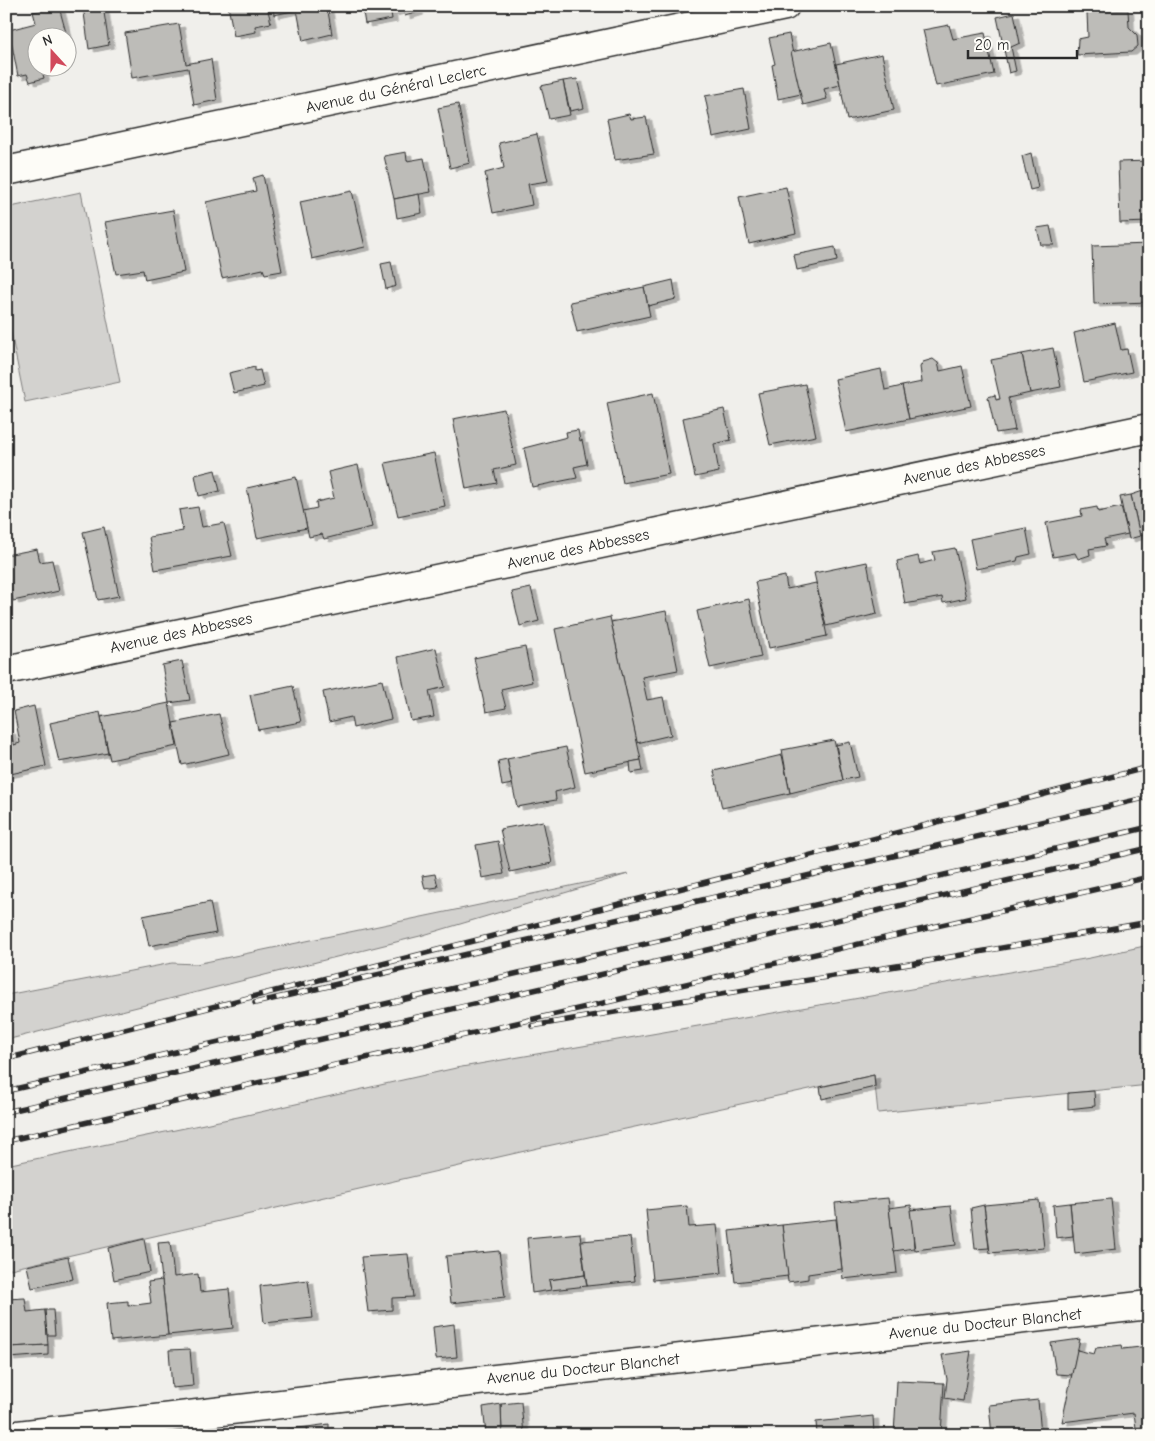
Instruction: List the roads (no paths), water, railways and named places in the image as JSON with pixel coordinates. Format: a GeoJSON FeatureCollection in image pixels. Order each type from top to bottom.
{"type":"FeatureCollection","features":[{"type":"Feature","properties":{"kind":"street","name":"Avenue du Général Leclerc"},"geometry":{"type":"LineString","coordinates":[[6,171],[785,6]]}},
{"type":"Feature","properties":{"kind":"street","name":"Avenue des Abbesses"},"geometry":{"type":"LineString","coordinates":[[6,670],[1149,428]]}},
{"type":"Feature","properties":{"kind":"street","name":"Avenue du Docteur Blanchet"},"geometry":{"type":"LineString","coordinates":[[18,1435],[1149,1305]]}},
{"type":"Feature","properties":{"kind":"railway"},"geometry":{"type":"LineString","coordinates":[[6,1059],[730,876],[1149,767]]}},
{"type":"Feature","properties":{"kind":"railway"},"geometry":{"type":"LineString","coordinates":[[255,1003],[1149,797]]}},
{"type":"Feature","properties":{"kind":"railway"},"geometry":{"type":"LineString","coordinates":[[6,1091],[1149,827]]}},
{"type":"Feature","properties":{"kind":"railway"},"geometry":{"type":"LineString","coordinates":[[6,1112],[1149,848]]}},
{"type":"Feature","properties":{"kind":"railway"},"geometry":{"type":"LineString","coordinates":[[6,1141],[1149,877]]}},
{"type":"Feature","properties":{"kind":"railway"},"geometry":{"type":"LineString","coordinates":[[532,1026],[922,962],[1149,922]]}}]}
